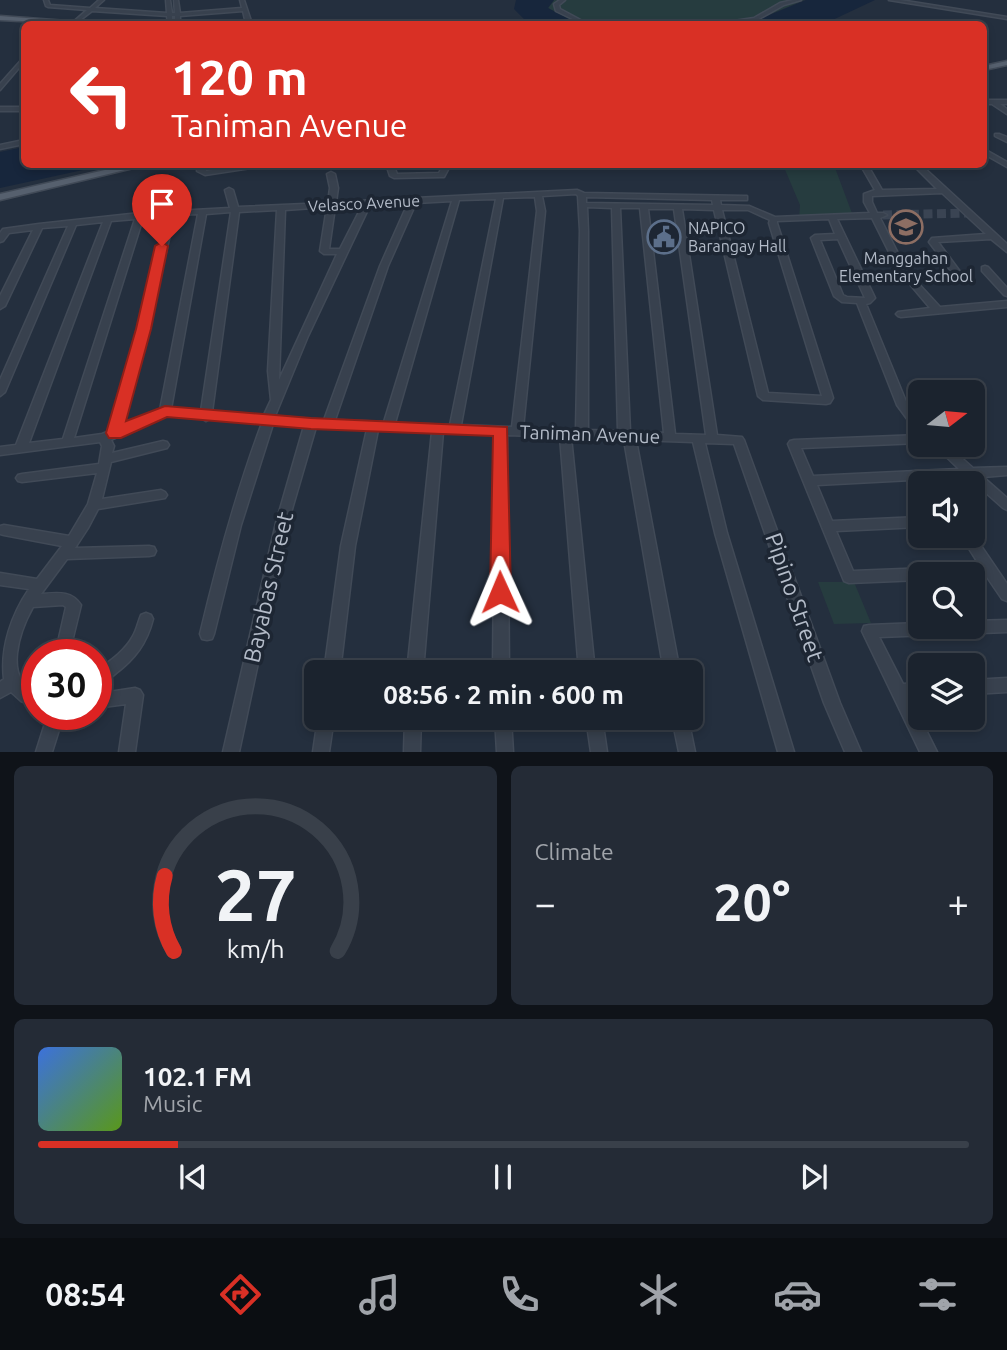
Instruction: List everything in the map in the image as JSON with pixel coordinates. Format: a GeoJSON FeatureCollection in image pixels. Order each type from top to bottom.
{"type":"FeatureCollection","features":[{"type":"Feature","properties":{"kind":"main road"},"geometry":{"type":"LineString","coordinates":[[0,18],[32,21]]}},
{"type":"Feature","properties":{"kind":"main road"},"geometry":{"type":"LineString","coordinates":[[987,67],[1007,63]]}},
{"type":"Feature","properties":{"kind":"main road"},"geometry":{"type":"LineString","coordinates":[[0,197],[128,168]]}},
{"type":"Feature","properties":{"kind":"street"},"geometry":{"type":"LineString","coordinates":[[76,21],[102,0]]}},
{"type":"Feature","properties":{"kind":"street"},"geometry":{"type":"LineString","coordinates":[[168,0],[170,21]]}},
{"type":"Feature","properties":{"kind":"street"},"geometry":{"type":"LineString","coordinates":[[176,0],[178,21]]}},
{"type":"Feature","properties":{"kind":"street"},"geometry":{"type":"LineString","coordinates":[[243,0],[248,21]]}},
{"type":"Feature","properties":{"kind":"street"},"geometry":{"type":"LineString","coordinates":[[563,0],[556,4],[558,10],[580,21]]}},
{"type":"Feature","properties":{"kind":"street"},"geometry":{"type":"LineString","coordinates":[[738,21],[760,18],[777,7],[799,0]]}},
{"type":"Feature","properties":{"kind":"street"},"geometry":{"type":"LineString","coordinates":[[891,0],[1007,18]]}},
{"type":"Feature","properties":{"kind":"street"},"geometry":{"type":"LineString","coordinates":[[46,2],[90,9],[169,15],[246,9]]}},
{"type":"Feature","properties":{"kind":"street"},"geometry":{"type":"LineString","coordinates":[[0,88],[21,63]]}},
{"type":"Feature","properties":{"kind":"street"},"geometry":{"type":"LineString","coordinates":[[13,74],[21,74]]}},
{"type":"Feature","properties":{"kind":"street"},"geometry":{"type":"LineString","coordinates":[[987,96],[1002,107],[1007,102]]}},
{"type":"Feature","properties":{"kind":"street"},"geometry":{"type":"LineString","coordinates":[[0,109],[21,109]]}},
{"type":"Feature","properties":{"kind":"street"},"geometry":{"type":"LineString","coordinates":[[997,135],[1007,140]]}},
{"type":"Feature","properties":{"kind":"street"},"geometry":{"type":"LineString","coordinates":[[0,147],[21,143]]}},
{"type":"Feature","properties":{"kind":"street"},"geometry":{"type":"LineString","coordinates":[[987,153],[1007,165]]}},
{"type":"Feature","properties":{"kind":"street"},"geometry":{"type":"LineString","coordinates":[[201,168],[205,173],[244,168]]}},
{"type":"Feature","properties":{"kind":"street"},"geometry":{"type":"LineString","coordinates":[[391,168],[394,176],[401,178],[440,175],[446,168]]}},
{"type":"Feature","properties":{"kind":"street"},"geometry":{"type":"LineString","coordinates":[[865,168],[880,192]]}},
{"type":"Feature","properties":{"kind":"street"},"geometry":{"type":"LineString","coordinates":[[919,168],[1007,249]]}},
{"type":"Feature","properties":{"kind":"street"},"geometry":{"type":"LineString","coordinates":[[331,174],[331,204],[324,251],[343,251]]}},
{"type":"Feature","properties":{"kind":"street"},"geometry":{"type":"LineString","coordinates":[[206,417],[235,210],[229,190]]}},
{"type":"Feature","properties":{"kind":"street"},"geometry":{"type":"LineString","coordinates":[[937,310],[909,279],[879,215],[868,202],[868,194],[943,191]]}},
{"type":"Feature","properties":{"kind":"street","name":"Velasco Avenue"},"geometry":{"type":"LineString","coordinates":[[0,239],[6,231],[140,215],[331,204],[577,192],[582,200],[616,206],[678,207],[716,202]]}},
{"type":"Feature","properties":{"kind":"street"},"geometry":{"type":"LineString","coordinates":[[517,431],[541,211],[538,194]]}},
{"type":"Feature","properties":{"kind":"street"},"geometry":{"type":"LineString","coordinates":[[455,429],[500,196]]}},
{"type":"Feature","properties":{"kind":"street"},"geometry":{"type":"LineString","coordinates":[[388,427],[456,198]]}},
{"type":"Feature","properties":{"kind":"street"},"geometry":{"type":"LineString","coordinates":[[582,433],[582,200],[716,202],[744,198]]}},
{"type":"Feature","properties":{"kind":"street"},"geometry":{"type":"LineString","coordinates":[[328,424],[384,266],[413,201]]}},
{"type":"Feature","properties":{"kind":"street"},"geometry":{"type":"LineString","coordinates":[[716,202],[749,208],[774,219],[879,215]]}},
{"type":"Feature","properties":{"kind":"street"},"geometry":{"type":"LineString","coordinates":[[716,202],[763,396],[826,400],[828,398],[772,223],[774,219]]}},
{"type":"Feature","properties":{"kind":"street"},"geometry":{"type":"LineString","coordinates":[[207,634],[230,536],[267,421],[367,203]]}},
{"type":"Feature","properties":{"kind":"street"},"geometry":{"type":"LineString","coordinates":[[616,206],[626,435],[670,660]]}},
{"type":"Feature","properties":{"kind":"street"},"geometry":{"type":"LineString","coordinates":[[644,206],[670,437]]}},
{"type":"Feature","properties":{"kind":"street"},"geometry":{"type":"LineString","coordinates":[[275,401],[273,371],[281,207]]}},
{"type":"Feature","properties":{"kind":"street"},"geometry":{"type":"LineString","coordinates":[[678,207],[705,438],[721,533],[786,751]]}},
{"type":"Feature","properties":{"kind":"street"},"geometry":{"type":"LineString","coordinates":[[0,451],[110,436],[165,411],[202,212]]}},
{"type":"Feature","properties":{"kind":"street"},"geometry":{"type":"LineString","coordinates":[[6,687],[4,655],[29,601],[68,548],[94,505],[110,436],[172,213]]}},
{"type":"Feature","properties":{"kind":"street"},"geometry":{"type":"LineString","coordinates":[[67,443],[140,215]]}},
{"type":"Feature","properties":{"kind":"street"},"geometry":{"type":"LineString","coordinates":[[832,218],[842,236],[870,298],[857,301],[839,296],[815,238],[842,236]]}},
{"type":"Feature","properties":{"kind":"street"},"geometry":{"type":"LineString","coordinates":[[21,448],[108,219]]}},
{"type":"Feature","properties":{"kind":"street"},"geometry":{"type":"LineString","coordinates":[[0,392],[73,223]]}},
{"type":"Feature","properties":{"kind":"street"},"geometry":{"type":"LineString","coordinates":[[0,306],[38,227]]}},
{"type":"Feature","properties":{"kind":"street"},"geometry":{"type":"LineString","coordinates":[[909,279],[957,273],[933,242],[935,240],[993,236]]}},
{"type":"Feature","properties":{"kind":"street"},"geometry":{"type":"LineString","coordinates":[[901,314],[1007,302],[985,269]]}},
{"type":"Feature","properties":{"kind":"street"},"geometry":{"type":"LineString","coordinates":[[857,301],[902,405],[908,413]]}},
{"type":"Feature","properties":{"kind":"street","name":"Taniman Avenue"},"geometry":{"type":"LineString","coordinates":[[165,411],[206,417],[311,424],[705,438],[741,442]]}},
{"type":"Feature","properties":{"kind":"street","name":"Bayabas Street"},"geometry":{"type":"LineString","coordinates":[[231,751],[282,523],[311,424]]}},
{"type":"Feature","properties":{"kind":"street"},"geometry":{"type":"LineString","coordinates":[[334,660],[348,546],[373,426]]}},
{"type":"Feature","properties":{"kind":"street"},"geometry":{"type":"LineString","coordinates":[[416,660],[438,429]]}},
{"type":"Feature","properties":{"kind":"street"},"geometry":{"type":"LineString","coordinates":[[501,431],[501,660]]}},
{"type":"Feature","properties":{"kind":"street"},"geometry":{"type":"LineString","coordinates":[[565,433],[586,660]]}},
{"type":"Feature","properties":{"kind":"street"},"geometry":{"type":"LineString","coordinates":[[908,439],[794,443],[849,577],[908,575]]}},
{"type":"Feature","properties":{"kind":"street","name":"Pipino Street"},"geometry":{"type":"LineString","coordinates":[[741,442],[832,703],[853,751]]}},
{"type":"Feature","properties":{"kind":"street"},"geometry":{"type":"LineString","coordinates":[[22,478],[104,463],[163,445]]}},
{"type":"Feature","properties":{"kind":"street"},"geometry":{"type":"LineString","coordinates":[[953,457],[968,471]]}},
{"type":"Feature","properties":{"kind":"street"},"geometry":{"type":"LineString","coordinates":[[985,474],[1007,471]]}},
{"type":"Feature","properties":{"kind":"street"},"geometry":{"type":"LineString","coordinates":[[809,481],[908,480]]}},
{"type":"Feature","properties":{"kind":"street"},"geometry":{"type":"LineString","coordinates":[[985,486],[1007,505]]}},
{"type":"Feature","properties":{"kind":"street"},"geometry":{"type":"LineString","coordinates":[[94,505],[161,495]]}},
{"type":"Feature","properties":{"kind":"street"},"geometry":{"type":"LineString","coordinates":[[827,526],[908,523]]}},
{"type":"Feature","properties":{"kind":"street"},"geometry":{"type":"LineString","coordinates":[[4,530],[68,548],[149,551]]}},
{"type":"Feature","properties":{"kind":"street"},"geometry":{"type":"LineString","coordinates":[[975,548],[1007,595]]}},
{"type":"Feature","properties":{"kind":"street"},"geometry":{"type":"LineString","coordinates":[[985,571],[991,571]]}},
{"type":"Feature","properties":{"kind":"street"},"geometry":{"type":"LineString","coordinates":[[0,579],[41,585]]}},
{"type":"Feature","properties":{"kind":"street"},"geometry":{"type":"LineString","coordinates":[[29,601],[65,599],[74,605],[66,639]]}},
{"type":"Feature","properties":{"kind":"street"},"geometry":{"type":"LineString","coordinates":[[112,668],[131,653],[141,640],[146,619]]}},
{"type":"Feature","properties":{"kind":"street"},"geometry":{"type":"LineString","coordinates":[[929,751],[869,631],[1007,626]]}},
{"type":"Feature","properties":{"kind":"street"},"geometry":{"type":"LineString","coordinates":[[985,686],[1007,685]]}},
{"type":"Feature","properties":{"kind":"street"},"geometry":{"type":"LineString","coordinates":[[899,692],[908,691]]}},
{"type":"Feature","properties":{"kind":"street"},"geometry":{"type":"LineString","coordinates":[[112,699],[135,695],[127,751]]}},
{"type":"Feature","properties":{"kind":"street"},"geometry":{"type":"LineString","coordinates":[[44,751],[51,730]]}},
{"type":"Feature","properties":{"kind":"street"},"geometry":{"type":"LineString","coordinates":[[321,751],[324,730]]}},
{"type":"Feature","properties":{"kind":"street"},"geometry":{"type":"LineString","coordinates":[[412,751],[413,730]]}},
{"type":"Feature","properties":{"kind":"street"},"geometry":{"type":"LineString","coordinates":[[504,730],[505,751]]}},
{"type":"Feature","properties":{"kind":"street"},"geometry":{"type":"LineString","coordinates":[[596,730],[599,751]]}},
{"type":"Feature","properties":{"kind":"street"},"geometry":{"type":"LineString","coordinates":[[683,730],[688,751]]}},
{"type":"Feature","properties":{"kind":"green space"},"geometry":{"type":"Polygon","coordinates":[[[554,0],[804,0],[754,21],[572,21],[548,8],[554,0]]]}},
{"type":"Feature","properties":{"kind":"green space"},"geometry":{"type":"Polygon","coordinates":[[[784,168],[835,168],[853,216],[799,219],[800,205],[784,168]]]}},
{"type":"Feature","properties":{"kind":"green space"},"geometry":{"type":"Polygon","coordinates":[[[818,582],[854,582],[871,623],[834,624],[818,582]]]}},
{"type":"Feature","properties":{"kind":"water"},"geometry":{"type":"Polygon","coordinates":[[[516,0],[554,0],[548,8],[572,21],[526,21],[514,9],[516,0]]]}},
{"type":"Feature","properties":{"kind":"water"},"geometry":{"type":"Polygon","coordinates":[[[806,0],[875,0],[830,21],[754,21],[806,0]]]}},
{"type":"Feature","properties":{"kind":"water"},"geometry":{"type":"Polygon","coordinates":[[[21,148],[21,168],[92,168],[0,188],[0,152],[21,148]]]}},
{"type":"Feature","properties":{"kind":"tunnel"},"geometry":{"type":"LineString","coordinates":[[883,215],[967,213]]}},
{"type":"Feature","properties":{"kind":"place","name":"Manggahan Elementary School"},"geometry":{"type":"Point","coordinates":[906,227]}},
{"type":"Feature","properties":{"kind":"place","name":"NAPICO Barangay Hall"},"geometry":{"type":"Point","coordinates":[664,237]}},
{"type":"Feature","properties":{"kind":"route"},"geometry":{"type":"LineString","coordinates":[[162,246],[115,433],[165,411],[206,417],[311,424],[501,431],[500,592]]}}]}
